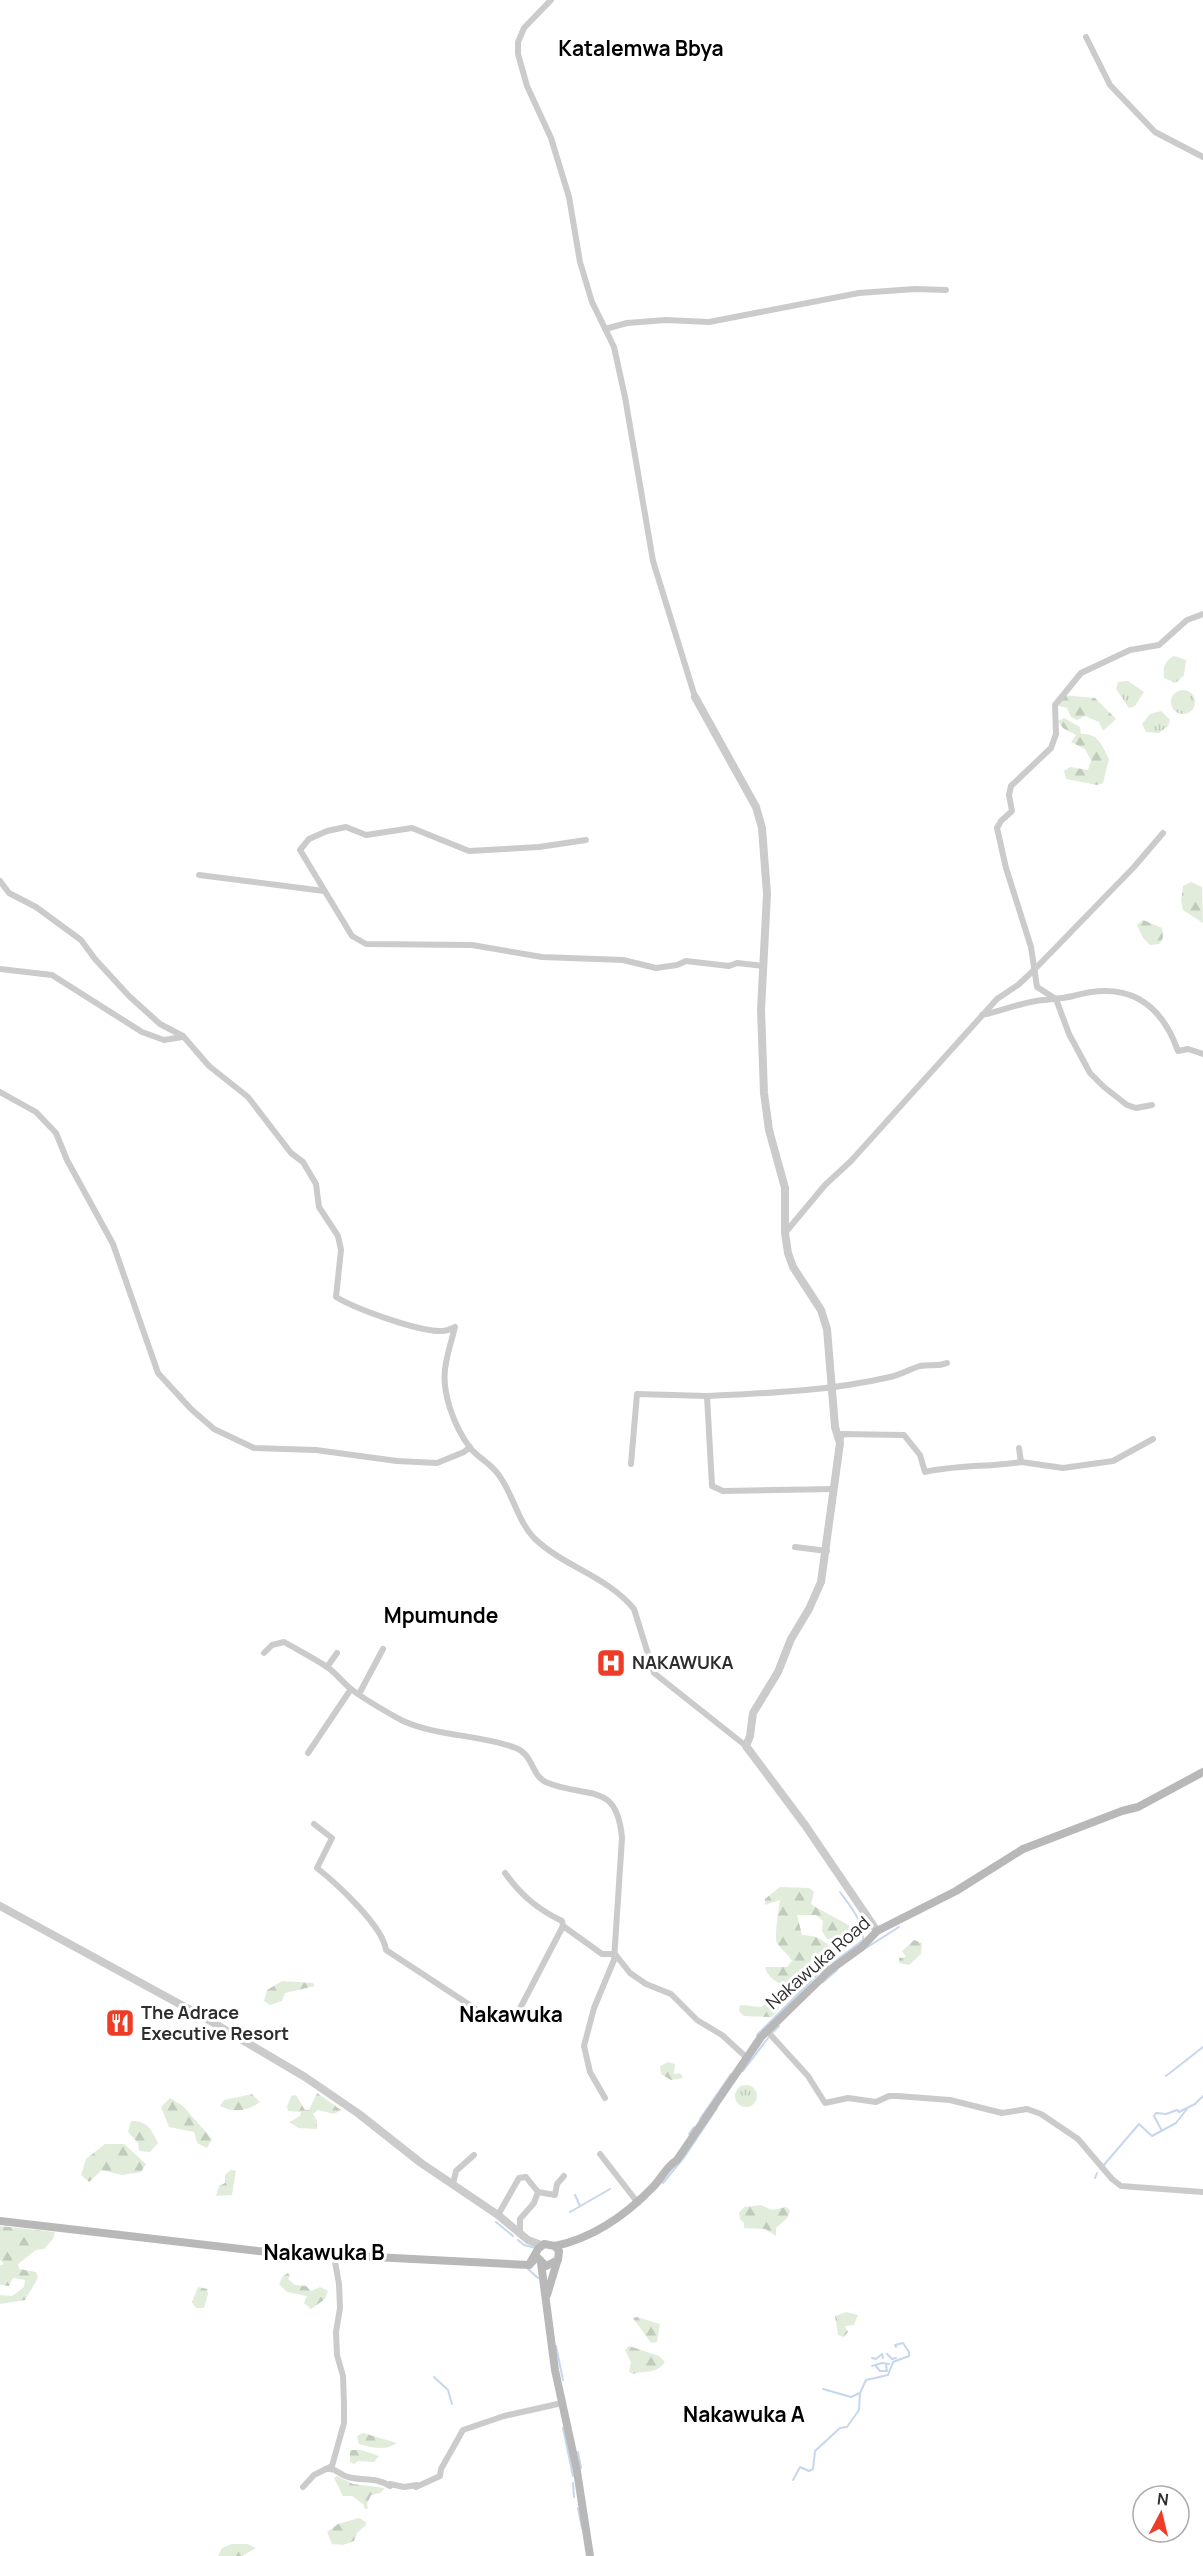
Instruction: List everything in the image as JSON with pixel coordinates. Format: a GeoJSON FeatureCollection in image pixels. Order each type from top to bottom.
{"type":"FeatureCollection","features":[{"type":"Feature","properties":{"kind":"main road","name":"Nakawuka Road"},"geometry":{"type":"LineString","coordinates":[[541,2245],[555,2246],[579,2241],[638,2203],[656,2184],[666,2167],[677,2160],[746,2057],[767,2031],[830,1970],[862,1947],[877,1931],[956,1891],[1023,1849],[1111,1815],[1138,1808],[1203,1772]]}},
{"type":"Feature","properties":{"kind":"main road"},"geometry":{"type":"LineString","coordinates":[[0,2221],[220,2247],[334,2256],[529,2265],[537,2257],[541,2263],[562,2403],[577,2471],[590,2556]]}},
{"type":"Feature","properties":{"kind":"main road"},"geometry":{"type":"LineString","coordinates":[[541,2263],[550,2266],[579,2241]]}},
{"type":"Feature","properties":{"kind":"main road"},"geometry":{"type":"LineString","coordinates":[[529,2265],[541,2245]]}},
{"type":"Feature","properties":{"kind":"main road"},"geometry":{"type":"LineString","coordinates":[[545,2299],[559,2259],[555,2246]]}},
{"type":"Feature","properties":{"kind":"street"},"geometry":{"type":"LineString","coordinates":[[551,0],[524,28],[518,42],[518,54],[527,86],[551,138],[568,197],[580,262],[592,303],[614,347],[625,397],[653,561],[695,697],[756,807],[762,828],[767,894],[761,1010],[764,1093],[769,1130],[784,1188],[784,1233],[793,1267],[811,1292],[827,1329],[835,1427],[840,1443]]}},
{"type":"Feature","properties":{"kind":"street"},"geometry":{"type":"LineString","coordinates":[[1086,37],[1110,85],[1155,132],[1203,157]]}},
{"type":"Feature","properties":{"kind":"street"},"geometry":{"type":"LineString","coordinates":[[604,329],[627,323],[666,320],[709,322],[859,293],[915,289],[946,290]]}},
{"type":"Feature","properties":{"kind":"street"},"geometry":{"type":"LineString","coordinates":[[1152,1105],[1136,1108],[1116,1099],[1090,1073],[1069,1034],[1056,999],[1037,987],[1031,947],[1006,868],[997,828],[1012,811],[1009,795],[1011,786],[1051,748],[1056,734],[1056,705],[1081,673],[1130,650],[1159,645],[1187,620],[1203,614]]}},
{"type":"Feature","properties":{"kind":"street"},"geometry":{"type":"LineString","coordinates":[[586,840],[539,847],[469,851],[412,828],[366,835],[346,827],[327,831],[309,839],[300,850],[352,936],[366,944],[472,945],[542,957],[623,960],[656,968],[677,965],[686,961],[729,966],[737,963],[764,966]]}},
{"type":"Feature","properties":{"kind":"street"},"geometry":{"type":"LineString","coordinates":[[784,1233],[825,1185],[851,1161],[997,999],[1018,985],[1034,970],[1134,867],[1163,833]]}},
{"type":"Feature","properties":{"kind":"street"},"geometry":{"type":"LineString","coordinates":[[199,875],[324,891]]}},
{"type":"Feature","properties":{"kind":"street"},"geometry":{"type":"LineString","coordinates":[[0,881],[9,893],[36,907],[81,939],[95,959],[129,996],[160,1024],[183,1036],[209,1066],[254,1103],[291,1153],[312,1174],[319,1207],[338,1236],[340,1250],[336,1297],[346,1303],[413,1327],[442,1331],[455,1327],[445,1365],[446,1386],[451,1410],[470,1447],[498,1474],[533,1537],[563,1560],[599,1579],[628,1602],[633,1609],[654,1673],[746,1746],[805,1825],[877,1931]]}},
{"type":"Feature","properties":{"kind":"street"},"geometry":{"type":"LineString","coordinates":[[0,969],[52,975],[142,1032],[164,1040],[183,1036]]}},
{"type":"Feature","properties":{"kind":"street"},"geometry":{"type":"LineString","coordinates":[[982,1015],[1095,990],[1136,997],[1153,1007],[1165,1022],[1178,1051],[1188,1049],[1203,1054]]}},
{"type":"Feature","properties":{"kind":"street"},"geometry":{"type":"LineString","coordinates":[[0,1092],[36,1112],[56,1133],[67,1160],[113,1244],[158,1373],[214,1430],[254,1448],[316,1450],[397,1461],[437,1463],[465,1452],[470,1447]]}},
{"type":"Feature","properties":{"kind":"street"},"geometry":{"type":"LineString","coordinates":[[631,1464],[637,1394],[707,1396],[804,1391],[893,1376],[923,1365],[938,1366],[947,1363]]}},
{"type":"Feature","properties":{"kind":"street"},"geometry":{"type":"LineString","coordinates":[[707,1396],[712,1486],[723,1491],[834,1489]]}},
{"type":"Feature","properties":{"kind":"street"},"geometry":{"type":"LineString","coordinates":[[746,1746],[750,1736],[753,1713],[778,1672],[791,1639],[821,1582],[842,1434],[904,1435],[920,1455],[925,1472],[954,1466],[986,1467],[1021,1462],[1063,1468],[1113,1461],[1152,1439]]}},
{"type":"Feature","properties":{"kind":"street"},"geometry":{"type":"LineString","coordinates":[[1019,1448],[1021,1462]]}},
{"type":"Feature","properties":{"kind":"street"},"geometry":{"type":"LineString","coordinates":[[795,1546],[827,1551]]}},
{"type":"Feature","properties":{"kind":"street"},"geometry":{"type":"LineString","coordinates":[[264,1653],[281,1641],[327,1667],[351,1689],[417,1727],[476,1738],[516,1749],[526,1754],[536,1773],[545,1782],[596,1793],[612,1802],[621,1825],[622,1838],[615,1954],[594,2008],[584,2046],[590,2073],[605,2098]]}},
{"type":"Feature","properties":{"kind":"street"},"geometry":{"type":"LineString","coordinates":[[359,1694],[383,1649]]}},
{"type":"Feature","properties":{"kind":"street"},"geometry":{"type":"LineString","coordinates":[[327,1667],[337,1653]]}},
{"type":"Feature","properties":{"kind":"street"},"geometry":{"type":"LineString","coordinates":[[308,1753],[351,1689]]}},
{"type":"Feature","properties":{"kind":"street"},"geometry":{"type":"LineString","coordinates":[[314,1824],[332,1838],[317,1868],[342,1888],[379,1931],[387,1950],[488,2017],[515,2018],[563,1926]]}},
{"type":"Feature","properties":{"kind":"street"},"geometry":{"type":"LineString","coordinates":[[505,1873],[519,1893],[533,1905],[562,1921],[563,1926],[602,1954],[615,1954]]}},
{"type":"Feature","properties":{"kind":"street"},"geometry":{"type":"LineString","coordinates":[[0,1906],[207,2019],[305,2077],[520,2233],[541,2245]]}},
{"type":"Feature","properties":{"kind":"street"},"geometry":{"type":"LineString","coordinates":[[615,1954],[630,1973],[646,1984],[671,1994],[697,2020],[722,2035],[746,2057]]}},
{"type":"Feature","properties":{"kind":"street"},"geometry":{"type":"LineString","coordinates":[[767,2031],[808,2076],[825,2103],[849,2098],[876,2102],[889,2096],[897,2096],[950,2100],[1002,2113],[1027,2109],[1055,2122],[1078,2139],[1112,2179],[1122,2186],[1203,2192]]}},
{"type":"Feature","properties":{"kind":"street"},"geometry":{"type":"LineString","coordinates":[[600,2154],[638,2203]]}},
{"type":"Feature","properties":{"kind":"street"},"geometry":{"type":"LineString","coordinates":[[453,2184],[456,2171],[474,2155]]}},
{"type":"Feature","properties":{"kind":"street"},"geometry":{"type":"LineString","coordinates":[[498,2215],[519,2178],[526,2177],[538,2192],[555,2195],[560,2179],[564,2176]]}},
{"type":"Feature","properties":{"kind":"street"},"geometry":{"type":"LineString","coordinates":[[520,2233],[520,2219],[534,2203],[538,2192]]}},
{"type":"Feature","properties":{"kind":"street"},"geometry":{"type":"LineString","coordinates":[[303,2487],[314,2475],[332,2466],[344,2423],[343,2376],[337,2355],[336,2332],[340,2308],[334,2256]]}},
{"type":"Feature","properties":{"kind":"street"},"geometry":{"type":"LineString","coordinates":[[326,2469],[334,2468],[344,2476],[351,2478],[380,2480],[390,2486],[390,2484],[404,2487],[417,2485],[416,2487],[441,2476],[441,2469],[463,2430],[504,2416],[562,2403]]}},
{"type":"Feature","properties":{"kind":"green space"},"geometry":{"type":"Polygon","coordinates":[[[1174,656],[1186,660],[1184,675],[1176,683],[1164,678],[1166,663],[1174,656]]]}},
{"type":"Feature","properties":{"kind":"green space"},"geometry":{"type":"Polygon","coordinates":[[[1128,681],[1144,692],[1135,706],[1129,708],[1116,689],[1118,682],[1128,681]]]}},
{"type":"Feature","properties":{"kind":"green space"},"geometry":{"type":"Polygon","coordinates":[[[1183,690],[1188,691],[1194,697],[1194,707],[1188,713],[1183,714],[1178,713],[1172,707],[1171,702],[1172,697],[1178,691],[1183,690]]]}},
{"type":"Feature","properties":{"kind":"green space"},"geometry":{"type":"Polygon","coordinates":[[[1061,695],[1095,698],[1116,719],[1103,731],[1099,722],[1085,716],[1077,720],[1071,717],[1067,708],[1059,706],[1061,695]]]}},
{"type":"Feature","properties":{"kind":"green space"},"geometry":{"type":"Polygon","coordinates":[[[1161,711],[1170,720],[1168,726],[1159,733],[1146,732],[1142,724],[1150,714],[1161,711]]]}},
{"type":"Feature","properties":{"kind":"green space"},"geometry":{"type":"Polygon","coordinates":[[[1064,718],[1080,727],[1081,734],[1096,738],[1102,745],[1109,759],[1103,783],[1097,785],[1066,779],[1064,771],[1070,767],[1088,770],[1091,760],[1085,749],[1071,742],[1076,735],[1063,728],[1058,721],[1064,718]]]}},
{"type":"Feature","properties":{"kind":"green space"},"geometry":{"type":"Polygon","coordinates":[[[1191,882],[1202,887],[1203,923],[1183,910],[1181,901],[1183,886],[1191,882]]]}},
{"type":"Feature","properties":{"kind":"green space"},"geometry":{"type":"Polygon","coordinates":[[[1143,920],[1162,928],[1163,938],[1159,944],[1150,945],[1143,938],[1137,925],[1143,920]]]}},
{"type":"Feature","properties":{"kind":"green space"},"geometry":{"type":"Polygon","coordinates":[[[780,1887],[809,1888],[814,1892],[811,1904],[850,1926],[861,1935],[857,1941],[851,1941],[848,1936],[827,1939],[822,1931],[823,1921],[816,1915],[797,1915],[802,1935],[816,1937],[833,1947],[846,1944],[849,1947],[827,1961],[817,1962],[811,1975],[796,1989],[773,1979],[765,1967],[787,1967],[792,1961],[776,1940],[780,1900],[765,1905],[765,1899],[780,1887]]]}},
{"type":"Feature","properties":{"kind":"green space"},"geometry":{"type":"Polygon","coordinates":[[[914,1940],[922,1943],[921,1954],[909,1965],[899,1963],[899,1958],[906,1957],[902,1951],[914,1940]]]}},
{"type":"Feature","properties":{"kind":"green space"},"geometry":{"type":"Polygon","coordinates":[[[282,1981],[313,1983],[315,1986],[285,1993],[282,2001],[270,2005],[264,2001],[267,1990],[282,1981]]]}},
{"type":"Feature","properties":{"kind":"green space"},"geometry":{"type":"Polygon","coordinates":[[[774,1998],[778,1999],[779,2009],[772,2017],[744,2016],[739,2011],[740,2005],[761,2007],[774,1998]]]}},
{"type":"Feature","properties":{"kind":"green space"},"geometry":{"type":"Polygon","coordinates":[[[668,2062],[675,2064],[674,2074],[680,2073],[683,2078],[671,2080],[661,2074],[660,2066],[668,2062]]]}},
{"type":"Feature","properties":{"kind":"green space"},"geometry":{"type":"Polygon","coordinates":[[[742,2085],[750,2085],[757,2092],[757,2100],[750,2107],[742,2107],[735,2100],[735,2092],[742,2085]]]}},
{"type":"Feature","properties":{"kind":"green space"},"geometry":{"type":"Polygon","coordinates":[[[317,2093],[341,2110],[334,2114],[318,2110],[313,2114],[317,2121],[317,2129],[298,2128],[290,2122],[300,2116],[301,2112],[288,2111],[291,2096],[296,2095],[305,2110],[309,2110],[317,2093]]]}},
{"type":"Feature","properties":{"kind":"green space"},"geometry":{"type":"Polygon","coordinates":[[[252,2094],[260,2102],[251,2107],[235,2110],[220,2106],[224,2100],[252,2094]]]}},
{"type":"Feature","properties":{"kind":"green space"},"geometry":{"type":"Polygon","coordinates":[[[170,2098],[183,2106],[212,2139],[207,2148],[197,2143],[194,2132],[169,2127],[161,2107],[170,2098]]]}},
{"type":"Feature","properties":{"kind":"green space"},"geometry":{"type":"Polygon","coordinates":[[[131,2121],[145,2124],[153,2134],[158,2143],[150,2152],[139,2151],[138,2143],[128,2132],[131,2121]]]}},
{"type":"Feature","properties":{"kind":"green space"},"geometry":{"type":"Polygon","coordinates":[[[105,2144],[124,2144],[146,2164],[141,2172],[122,2175],[102,2170],[89,2182],[81,2175],[86,2159],[105,2144]]]}},
{"type":"Feature","properties":{"kind":"green space"},"geometry":{"type":"Polygon","coordinates":[[[231,2170],[236,2171],[232,2195],[216,2196],[219,2186],[225,2183],[225,2175],[231,2170]]]}},
{"type":"Feature","properties":{"kind":"green space"},"geometry":{"type":"Polygon","coordinates":[[[761,2205],[772,2210],[786,2207],[790,2210],[788,2217],[776,2228],[776,2236],[765,2229],[744,2228],[739,2213],[744,2207],[761,2205]]]}},
{"type":"Feature","properties":{"kind":"green space"},"geometry":{"type":"Polygon","coordinates":[[[0,2226],[55,2232],[53,2239],[44,2249],[36,2250],[18,2264],[19,2269],[36,2272],[38,2278],[25,2300],[0,2304],[0,2295],[12,2296],[24,2287],[25,2280],[13,2278],[9,2286],[0,2285],[0,2265],[4,2264],[0,2260],[0,2226]]]}},
{"type":"Feature","properties":{"kind":"green space"},"geometry":{"type":"Polygon","coordinates":[[[288,2273],[290,2276],[288,2279],[295,2285],[306,2286],[311,2291],[320,2287],[328,2291],[325,2299],[311,2309],[304,2303],[307,2296],[287,2292],[279,2284],[283,2276],[288,2273]]]}},
{"type":"Feature","properties":{"kind":"green space"},"geometry":{"type":"Polygon","coordinates":[[[198,2287],[207,2289],[204,2308],[196,2308],[192,2302],[198,2287]]]}},
{"type":"Feature","properties":{"kind":"green space"},"geometry":{"type":"Polygon","coordinates":[[[846,2312],[858,2315],[854,2325],[845,2326],[848,2332],[844,2337],[838,2335],[835,2316],[846,2312]]]}},
{"type":"Feature","properties":{"kind":"green space"},"geometry":{"type":"Polygon","coordinates":[[[637,2317],[660,2324],[657,2342],[651,2343],[633,2318],[637,2317]]]}},
{"type":"Feature","properties":{"kind":"green space"},"geometry":{"type":"Polygon","coordinates":[[[629,2346],[659,2356],[665,2362],[658,2369],[633,2374],[629,2372],[631,2362],[625,2350],[629,2346]]]}},
{"type":"Feature","properties":{"kind":"green space"},"geometry":{"type":"Polygon","coordinates":[[[363,2433],[397,2443],[383,2448],[359,2444],[357,2436],[363,2433]]]}},
{"type":"Feature","properties":{"kind":"green space"},"geometry":{"type":"Polygon","coordinates":[[[350,2450],[361,2450],[379,2456],[374,2462],[358,2461],[354,2464],[350,2462],[350,2450]]]}},
{"type":"Feature","properties":{"kind":"green space"},"geometry":{"type":"Polygon","coordinates":[[[337,2476],[353,2484],[385,2488],[380,2493],[371,2495],[367,2504],[368,2509],[365,2509],[363,2504],[352,2496],[343,2496],[334,2478],[337,2476]]]}},
{"type":"Feature","properties":{"kind":"green space"},"geometry":{"type":"Polygon","coordinates":[[[359,2518],[366,2522],[366,2525],[357,2533],[354,2541],[343,2545],[332,2544],[327,2532],[338,2524],[359,2518]]]}},
{"type":"Feature","properties":{"kind":"green space"},"geometry":{"type":"Polygon","coordinates":[[[232,2544],[247,2544],[256,2548],[242,2556],[218,2556],[222,2548],[232,2544]]]}},
{"type":"Feature","properties":{"kind":"waterway"},"geometry":{"type":"LineString","coordinates":[[757,2035],[817,1975],[863,1940],[862,1927],[840,1892]]}},
{"type":"Feature","properties":{"kind":"waterway"},"geometry":{"type":"LineString","coordinates":[[866,1948],[899,1927]]}},
{"type":"Feature","properties":{"kind":"waterway"},"geometry":{"type":"LineString","coordinates":[[823,1982],[837,1970]]}},
{"type":"Feature","properties":{"kind":"waterway"},"geometry":{"type":"LineString","coordinates":[[773,2032],[779,2026]]}},
{"type":"Feature","properties":{"kind":"waterway"},"geometry":{"type":"LineString","coordinates":[[743,2071],[768,2038]]}},
{"type":"Feature","properties":{"kind":"waterway"},"geometry":{"type":"LineString","coordinates":[[1166,2076],[1203,2047]]}},
{"type":"Feature","properties":{"kind":"waterway"},"geometry":{"type":"LineString","coordinates":[[700,2119],[731,2074]]}},
{"type":"Feature","properties":{"kind":"waterway"},"geometry":{"type":"LineString","coordinates":[[1162,2131],[1154,2116],[1156,2113],[1166,2114],[1177,2110],[1179,2112],[1195,2104],[1203,2096]]}},
{"type":"Feature","properties":{"kind":"waterway"},"geometry":{"type":"LineString","coordinates":[[663,2183],[685,2156],[717,2108]]}},
{"type":"Feature","properties":{"kind":"waterway"},"geometry":{"type":"LineString","coordinates":[[1103,2166],[1139,2124],[1152,2136],[1176,2123],[1187,2109]]}},
{"type":"Feature","properties":{"kind":"waterway"},"geometry":{"type":"LineString","coordinates":[[689,2134],[694,2127]]}},
{"type":"Feature","properties":{"kind":"waterway"},"geometry":{"type":"LineString","coordinates":[[1095,2178],[1097,2173]]}},
{"type":"Feature","properties":{"kind":"waterway"},"geometry":{"type":"LineString","coordinates":[[570,2212],[610,2189]]}},
{"type":"Feature","properties":{"kind":"waterway"},"geometry":{"type":"LineString","coordinates":[[575,2195],[580,2206]]}},
{"type":"Feature","properties":{"kind":"waterway"},"geometry":{"type":"LineString","coordinates":[[496,2222],[513,2236]]}},
{"type":"Feature","properties":{"kind":"waterway"},"geometry":{"type":"LineString","coordinates":[[518,2240],[524,2245],[536,2248]]}},
{"type":"Feature","properties":{"kind":"waterway"},"geometry":{"type":"LineString","coordinates":[[293,2257],[301,2258]]}},
{"type":"Feature","properties":{"kind":"waterway"},"geometry":{"type":"LineString","coordinates":[[528,2269],[538,2278]]}},
{"type":"Feature","properties":{"kind":"waterway"},"geometry":{"type":"LineString","coordinates":[[793,2480],[800,2467],[809,2471],[813,2469],[815,2451],[840,2428],[847,2427],[859,2410],[860,2393],[866,2380],[888,2375],[893,2362],[909,2356],[903,2343],[895,2345],[896,2347]]}},
{"type":"Feature","properties":{"kind":"waterway"},"geometry":{"type":"LineString","coordinates":[[556,2346],[563,2380]]}},
{"type":"Feature","properties":{"kind":"waterway"},"geometry":{"type":"LineString","coordinates":[[872,2358],[876,2359],[882,2354],[883,2358]]}},
{"type":"Feature","properties":{"kind":"waterway"},"geometry":{"type":"LineString","coordinates":[[887,2354],[892,2359],[896,2358]]}},
{"type":"Feature","properties":{"kind":"waterway"},"geometry":{"type":"LineString","coordinates":[[872,2366],[882,2363],[889,2364]]}},
{"type":"Feature","properties":{"kind":"waterway"},"geometry":{"type":"LineString","coordinates":[[875,2365],[880,2371],[887,2371],[886,2365]]}},
{"type":"Feature","properties":{"kind":"waterway"},"geometry":{"type":"LineString","coordinates":[[434,2377],[448,2390],[452,2404]]}},
{"type":"Feature","properties":{"kind":"waterway"},"geometry":{"type":"LineString","coordinates":[[823,2389],[851,2397],[860,2393]]}},
{"type":"Feature","properties":{"kind":"waterway"},"geometry":{"type":"LineString","coordinates":[[563,2428],[573,2476]]}},
{"type":"Feature","properties":{"kind":"waterway"},"geometry":{"type":"LineString","coordinates":[[578,2452],[581,2468]]}},
{"type":"Feature","properties":{"kind":"waterway"},"geometry":{"type":"LineString","coordinates":[[573,2483],[574,2497]]}},
{"type":"Feature","properties":{"kind":"waterway"},"geometry":{"type":"LineString","coordinates":[[578,2508],[582,2528]]}},
{"type":"Feature","properties":{"kind":"place","name":"NAKAWUKA"},"geometry":{"type":"Point","coordinates":[611,1663]}},
{"type":"Feature","properties":{"kind":"place","name":"The Adrace Executive Resort"},"geometry":{"type":"Point","coordinates":[120,2023]}},
{"type":"Feature","properties":{"kind":"district","name":"Katalemwa Bbya"},"geometry":{"type":"Point","coordinates":[641,49]}},
{"type":"Feature","properties":{"kind":"district","name":"Mpumunde"},"geometry":{"type":"Point","coordinates":[441,1616]}},
{"type":"Feature","properties":{"kind":"district","name":"Nakawuka"},"geometry":{"type":"Point","coordinates":[511,2015]}},
{"type":"Feature","properties":{"kind":"district","name":"Nakawuka B"},"geometry":{"type":"Point","coordinates":[324,2253]}},
{"type":"Feature","properties":{"kind":"district","name":"Nakawuka A"},"geometry":{"type":"Point","coordinates":[744,2415]}}]}
